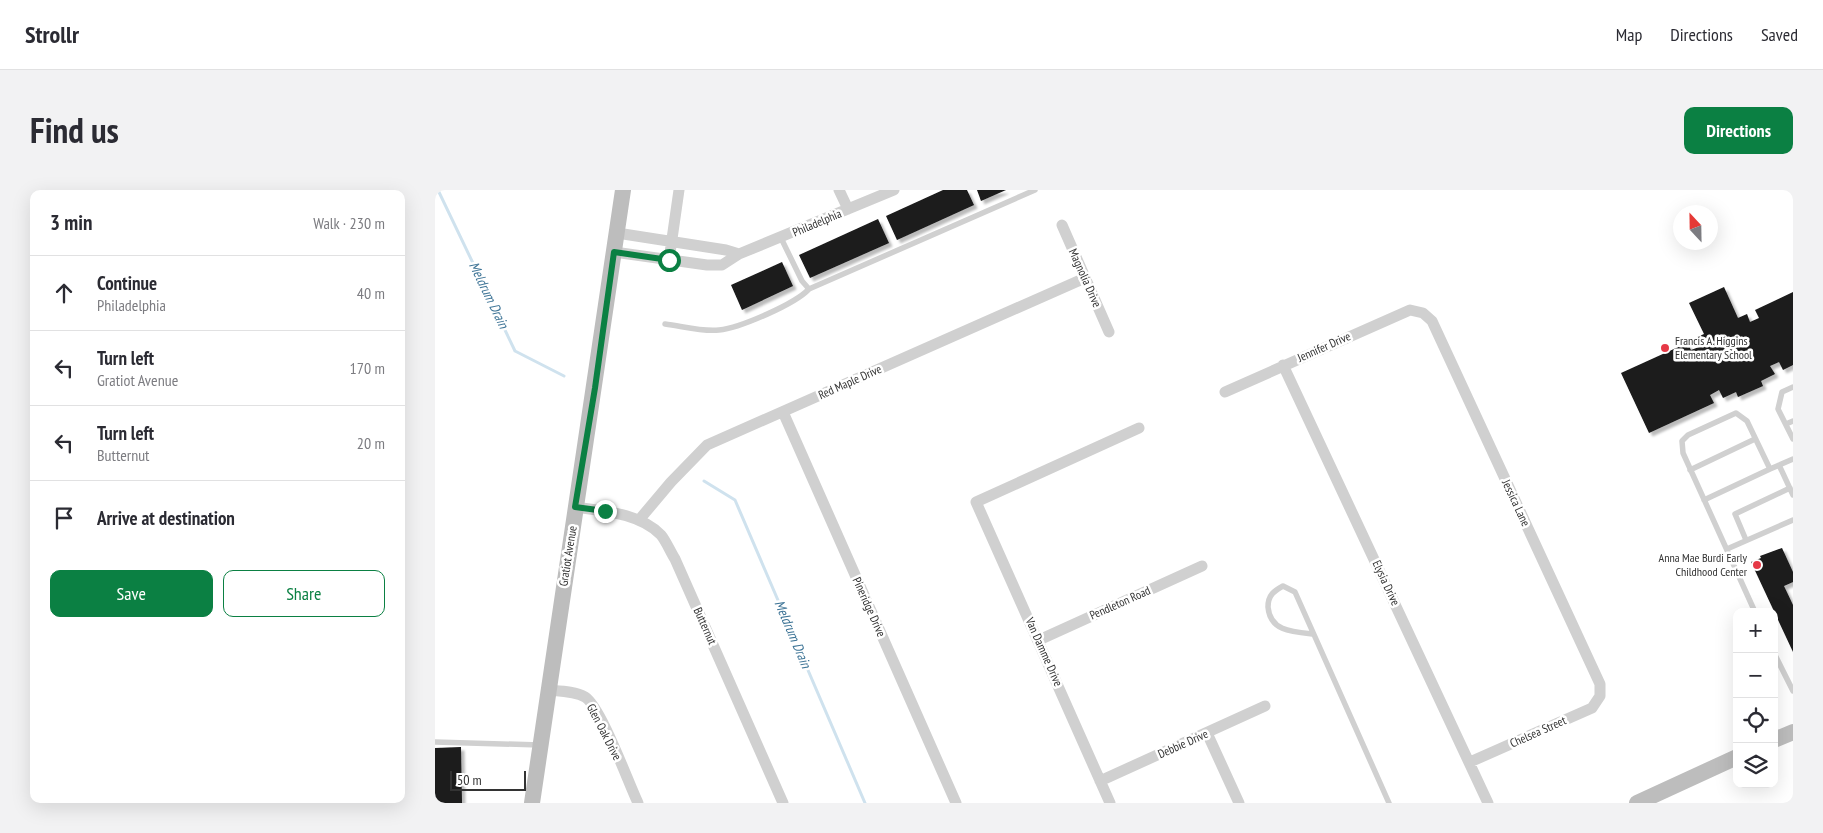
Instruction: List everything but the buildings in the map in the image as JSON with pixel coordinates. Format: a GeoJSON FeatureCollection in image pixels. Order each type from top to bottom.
{"type":"FeatureCollection","features":[{"type":"Feature","properties":{"kind":"main road","name":"Gratiot Avenue"},"geometry":{"type":"LineString","coordinates":[[532,803],[623,190]]}},
{"type":"Feature","properties":{"kind":"main road"},"geometry":{"type":"LineString","coordinates":[[1778,738],[1793,732]]}},
{"type":"Feature","properties":{"kind":"main road"},"geometry":{"type":"LineString","coordinates":[[1637,803],[1733,759]]}},
{"type":"Feature","properties":{"kind":"street"},"geometry":{"type":"LineString","coordinates":[[669,260],[679,190]]}},
{"type":"Feature","properties":{"kind":"street"},"geometry":{"type":"LineString","coordinates":[[839,190],[848,210]]}},
{"type":"Feature","properties":{"kind":"street","name":"Philadelphia"},"geometry":{"type":"LineString","coordinates":[[614,252],[715,266],[727,263],[739,254],[894,190]]}},
{"type":"Feature","properties":{"kind":"street","name":"Magnolia Drive"},"geometry":{"type":"LineString","coordinates":[[1062,225],[1109,332]]}},
{"type":"Feature","properties":{"kind":"street"},"geometry":{"type":"LineString","coordinates":[[617,233],[726,250],[739,254]]}},
{"type":"Feature","properties":{"kind":"street","name":"Red Maple Drive"},"geometry":{"type":"LineString","coordinates":[[639,520],[671,482],[707,445],[1085,278]]}},
{"type":"Feature","properties":{"kind":"street","name":"Jennifer Drive"},"geometry":{"type":"LineString","coordinates":[[1225,392],[1410,310],[1423,313]]}},
{"type":"Feature","properties":{"kind":"street","name":"Jessica Lane"},"geometry":{"type":"LineString","coordinates":[[1423,313],[1432,321],[1600,684],[1601,696]]}},
{"type":"Feature","properties":{"kind":"street","name":"Elysia Drive"},"geometry":{"type":"LineString","coordinates":[[1283,365],[1490,802]]}},
{"type":"Feature","properties":{"kind":"street","name":"Pineridge Drive"},"geometry":{"type":"LineString","coordinates":[[783,412],[956,803]]}},
{"type":"Feature","properties":{"kind":"street","name":"Van Damme Drive"},"geometry":{"type":"LineString","coordinates":[[1110,803],[976,502],[1139,428]]}},
{"type":"Feature","properties":{"kind":"street","name":"Butternut"},"geometry":{"type":"LineString","coordinates":[[575,507],[605,511],[639,520],[661,535],[675,558],[783,803]]}},
{"type":"Feature","properties":{"kind":"street","name":"Pendleton Road"},"geometry":{"type":"LineString","coordinates":[[1039,640],[1202,566]]}},
{"type":"Feature","properties":{"kind":"street","name":"Glen Oak Drive"},"geometry":{"type":"LineString","coordinates":[[548,690],[578,694],[590,701],[599,716],[638,803]]}},
{"type":"Feature","properties":{"kind":"street","name":"Chelsea Street"},"geometry":{"type":"LineString","coordinates":[[1470,762],[1591,708],[1601,696]]}},
{"type":"Feature","properties":{"kind":"street","name":"Debbie Drive"},"geometry":{"type":"LineString","coordinates":[[1100,781],[1265,706]]}},
{"type":"Feature","properties":{"kind":"street"},"geometry":{"type":"LineString","coordinates":[[1207,733],[1239,803]]}},
{"type":"Feature","properties":{"kind":"lane"},"geometry":{"type":"LineString","coordinates":[[665,324],[718,331],[737,326],[801,298],[809,289],[1035,190]]}},
{"type":"Feature","properties":{"kind":"lane"},"geometry":{"type":"LineString","coordinates":[[781,238],[802,281],[809,289]]}},
{"type":"Feature","properties":{"kind":"lane"},"geometry":{"type":"LineString","coordinates":[[1793,387],[1782,392],[1779,398],[1778,410],[1793,439]]}},
{"type":"Feature","properties":{"kind":"lane"},"geometry":{"type":"LineString","coordinates":[[1753,608],[1690,470],[1681,445],[1688,435],[1736,413],[1747,421],[1770,469]]}},
{"type":"Feature","properties":{"kind":"lane"},"geometry":{"type":"LineString","coordinates":[[1785,424],[1793,421]]}},
{"type":"Feature","properties":{"kind":"lane"},"geometry":{"type":"LineString","coordinates":[[1690,470],[1755,439]]}},
{"type":"Feature","properties":{"kind":"lane"},"geometry":{"type":"LineString","coordinates":[[1704,500],[1793,459]]}},
{"type":"Feature","properties":{"kind":"lane"},"geometry":{"type":"LineString","coordinates":[[1779,465],[1793,495]]}},
{"type":"Feature","properties":{"kind":"lane"},"geometry":{"type":"LineString","coordinates":[[1746,540],[1735,514],[1790,488]]}},
{"type":"Feature","properties":{"kind":"lane"},"geometry":{"type":"LineString","coordinates":[[1727,549],[1793,520]]}},
{"type":"Feature","properties":{"kind":"lane"},"geometry":{"type":"LineString","coordinates":[[1313,634],[1285,630],[1275,624],[1269,615],[1268,601],[1272,593],[1283,586],[1295,592],[1389,803]]}},
{"type":"Feature","properties":{"kind":"lane"},"geometry":{"type":"LineString","coordinates":[[1778,660],[1791,682],[1793,691]]}},
{"type":"Feature","properties":{"kind":"lane"},"geometry":{"type":"LineString","coordinates":[[435,742],[540,745]]}},
{"type":"Feature","properties":{"kind":"waterway","name":"Meldrum Drain"},"geometry":{"type":"LineString","coordinates":[[438,190],[515,351],[564,376]]}},
{"type":"Feature","properties":{"kind":"waterway","name":"Meldrum Drain"},"geometry":{"type":"LineString","coordinates":[[704,481],[735,500],[865,803]]}},
{"type":"Feature","properties":{"kind":"place","name":"Francis A. Higgins Elementary School"},"geometry":{"type":"Point","coordinates":[1665,348]}},
{"type":"Feature","properties":{"kind":"place","name":"Anna Mae Burdi Early Childhood Center"},"geometry":{"type":"Point","coordinates":[1757,565]}},
{"type":"Feature","properties":{"kind":"route"},"geometry":{"type":"LineString","coordinates":[[605,511],[575,507],[595,388],[614,252],[669,260]]}}]}
